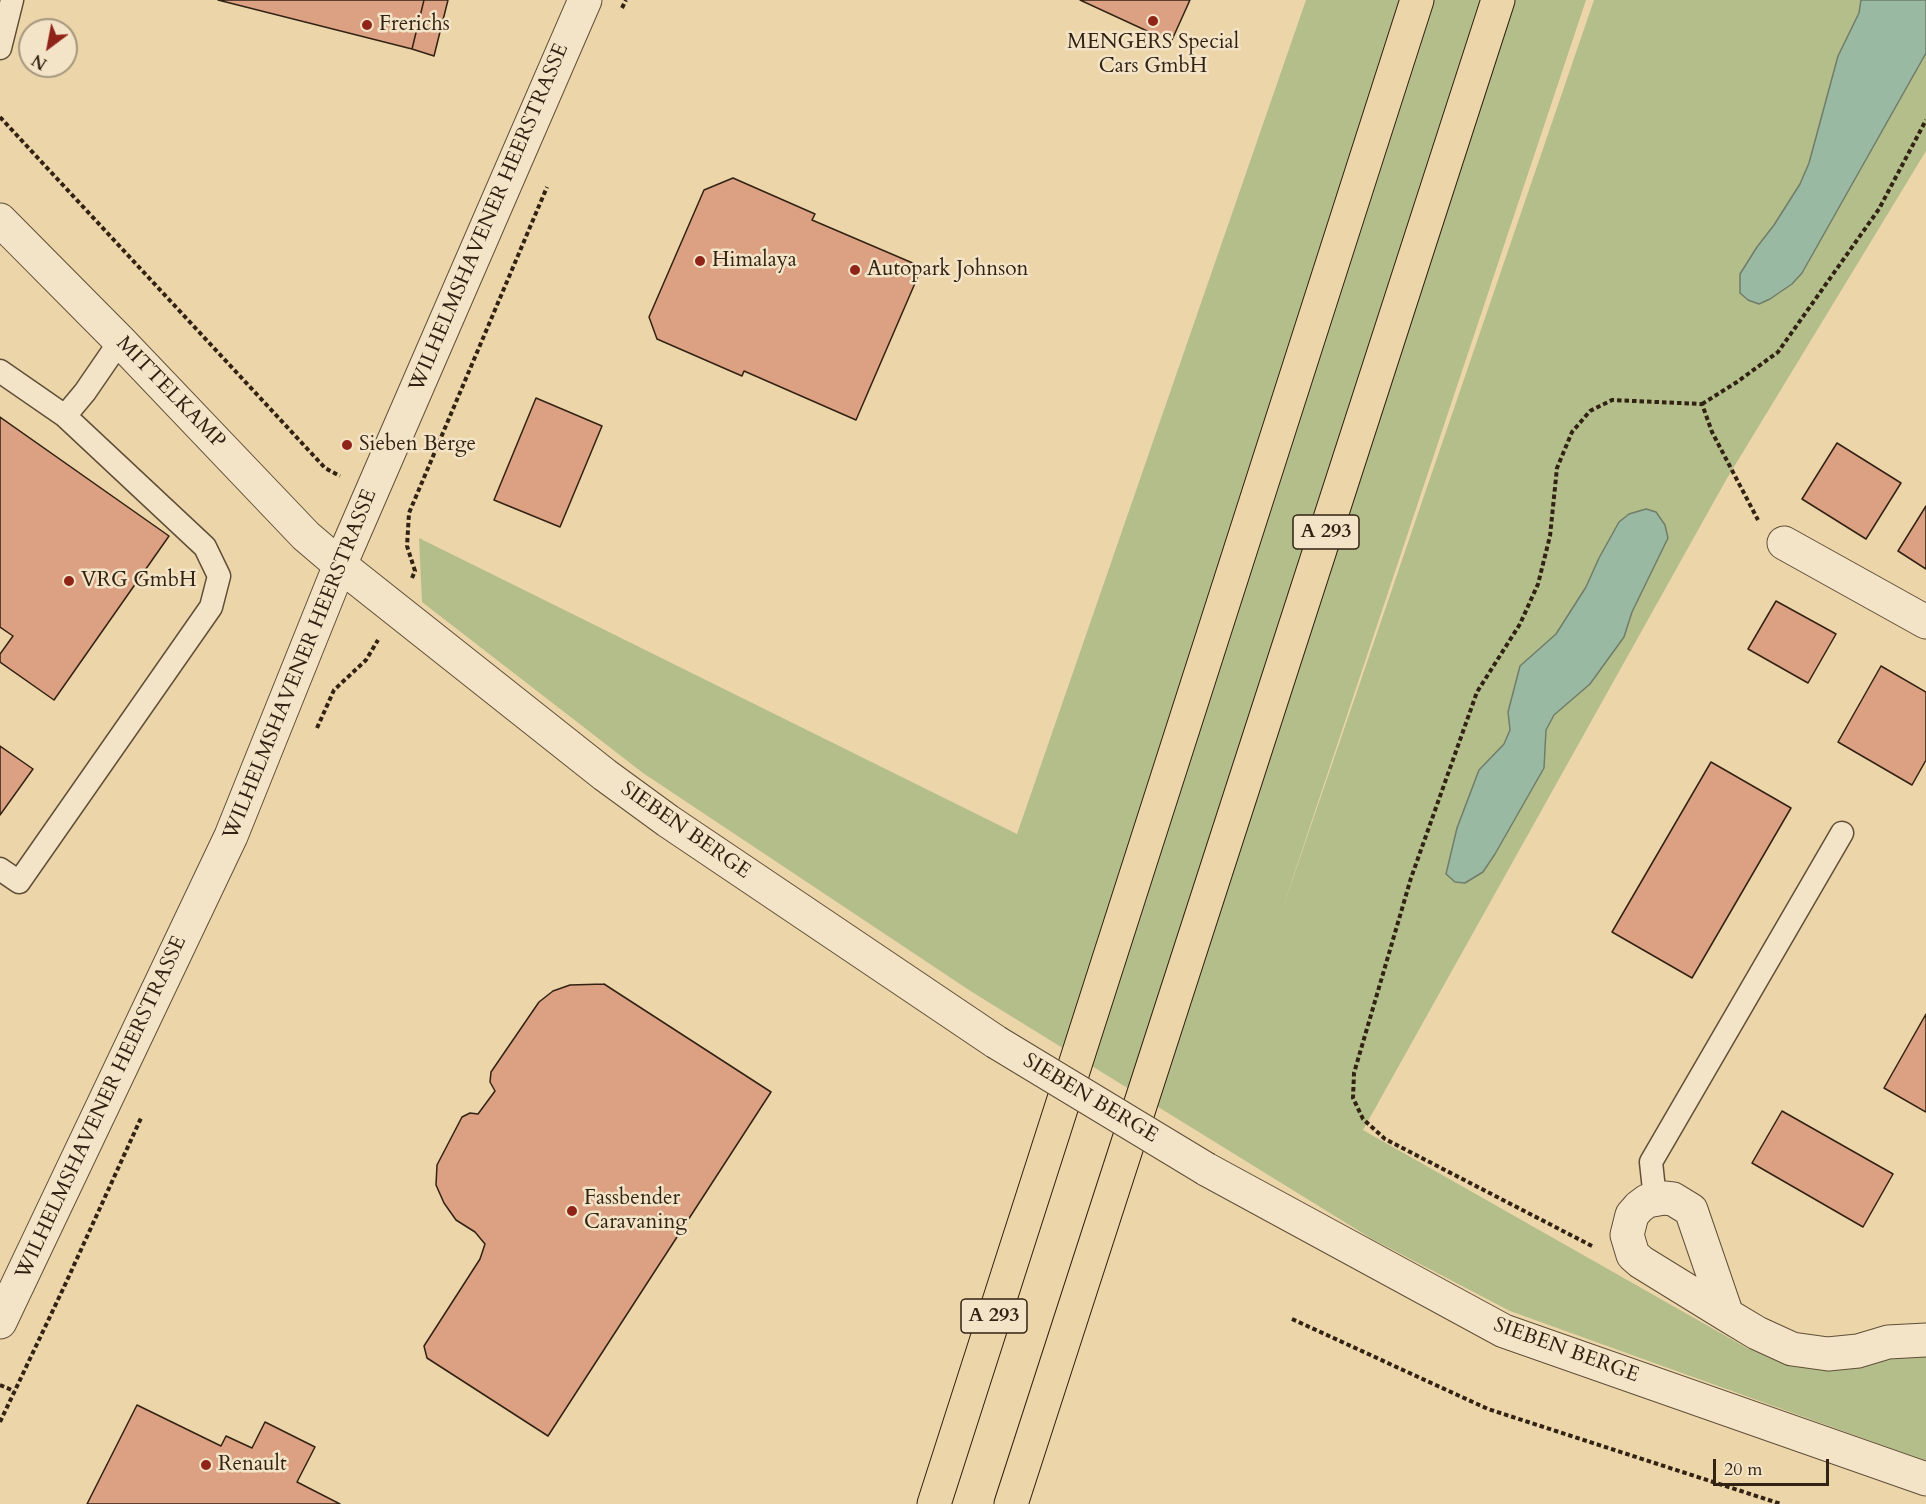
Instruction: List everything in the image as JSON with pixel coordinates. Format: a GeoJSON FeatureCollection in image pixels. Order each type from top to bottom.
{"type":"FeatureCollection","features":[{"type":"Feature","properties":{"kind":"highway","name":"A 293"},"geometry":{"type":"LineString","coordinates":[[934,1504],[1417,0]]}},
{"type":"Feature","properties":{"kind":"highway","name":"A 293"},"geometry":{"type":"LineString","coordinates":[[1011,1504],[1498,0]]}},
{"type":"Feature","properties":{"kind":"street","name":"WILHELMSHAVENER HEERSTRASSE"},"geometry":{"type":"LineString","coordinates":[[0,1322],[231,836],[370,494],[585,0]]}},
{"type":"Feature","properties":{"kind":"street","name":"MITTELKAMP"},"geometry":{"type":"LineString","coordinates":[[0,220],[120,341],[306,536],[340,565]]}},
{"type":"Feature","properties":{"kind":"street"},"geometry":{"type":"LineString","coordinates":[[1784,543],[1926,622]]}},
{"type":"Feature","properties":{"kind":"street","name":"SIEBEN BERGE"},"geometry":{"type":"LineString","coordinates":[[340,565],[605,775],[668,821],[996,1042],[1206,1170],[1504,1332],[1926,1479]]}},
{"type":"Feature","properties":{"kind":"street"},"geometry":{"type":"LineString","coordinates":[[1727,1315],[1691,1210],[1673,1199],[1647,1201],[1632,1215],[1627,1235],[1633,1255],[1641,1262],[1727,1315],[1757,1333],[1792,1349],[1828,1354],[1858,1351],[1888,1342],[1926,1340]]}},
{"type":"Feature","properties":{"kind":"lane"},"geometry":{"type":"LineString","coordinates":[[0,48],[12,0]]}},
{"type":"Feature","properties":{"kind":"lane"},"geometry":{"type":"LineString","coordinates":[[65,416],[85,392],[120,341]]}},
{"type":"Feature","properties":{"kind":"lane"},"geometry":{"type":"LineString","coordinates":[[0,371],[65,416],[205,547],[219,576],[211,607],[19,882],[0,869]]}},
{"type":"Feature","properties":{"kind":"lane"},"geometry":{"type":"LineString","coordinates":[[1655,1199],[1651,1162],[1842,833]]}},
{"type":"Feature","properties":{"kind":"path"},"geometry":{"type":"LineString","coordinates":[[621,11],[626,0]]}},
{"type":"Feature","properties":{"kind":"path"},"geometry":{"type":"LineString","coordinates":[[0,117],[325,468],[370,494],[410,513],[548,186]]}},
{"type":"Feature","properties":{"kind":"path"},"geometry":{"type":"LineString","coordinates":[[1629,1244],[1593,1246],[1385,1139],[1363,1119],[1353,1098],[1354,1073],[1411,878],[1477,692],[1520,624],[1538,584],[1550,536],[1557,468],[1572,432],[1590,411],[1612,400],[1702,404],[1778,352],[1879,209],[1926,120]]}},
{"type":"Feature","properties":{"kind":"path"},"geometry":{"type":"LineString","coordinates":[[1702,404],[1712,432],[1759,522],[1770,534],[1784,543]]}},
{"type":"Feature","properties":{"kind":"path"},"geometry":{"type":"LineString","coordinates":[[1292,1319],[1488,1409],[1781,1504]]}},
{"type":"Feature","properties":{"kind":"path"},"geometry":{"type":"LineString","coordinates":[[0,1385],[15,1391]]}},
{"type":"Feature","properties":{"kind":"shaded area"},"geometry":{"type":"Polygon","coordinates":[[[1306,0],[1586,0],[1281,913],[1594,0],[1861,0],[1859,13],[1838,56],[1809,163],[1800,184],[1774,225],[1759,304],[1780,293],[1802,273],[1926,53],[1926,151],[1726,480],[1363,1130],[1747,1348],[1788,1364],[1863,1366],[1893,1358],[1926,1356],[1926,1461],[1510,1311],[1372,1239],[972,992],[643,773],[422,602],[419,538],[1017,834],[1306,0]],[[1660,553],[1599,558],[1586,587],[1556,634],[1520,666],[1508,712],[1510,730],[1504,744],[1479,770],[1457,828],[1446,874],[1465,883],[1483,872],[1544,768],[1546,730],[1554,715],[1590,684],[1624,637],[1632,612],[1660,553]]]}},
{"type":"Feature","properties":{"kind":"shaded area"},"geometry":{"type":"Polygon","coordinates":[[[1861,0],[1926,0],[1926,53],[1802,273],[1792,284],[1759,304],[1748,300],[1740,293],[1740,274],[1800,184],[1809,163],[1838,56],[1859,13],[1861,0]]]}},
{"type":"Feature","properties":{"kind":"shaded area"},"geometry":{"type":"Polygon","coordinates":[[[1646,509],[1656,512],[1665,525],[1668,538],[1632,612],[1624,637],[1590,684],[1554,715],[1546,730],[1544,768],[1483,872],[1465,883],[1455,882],[1446,874],[1457,828],[1479,770],[1504,744],[1510,730],[1508,712],[1520,666],[1556,634],[1586,587],[1619,522],[1629,514],[1646,509]]]}},
{"type":"Feature","properties":{"kind":"building","name":"Frerichs"},"geometry":{"type":"Polygon","coordinates":[[[218,0],[424,0],[412,49],[218,0]]]}},
{"type":"Feature","properties":{"kind":"building"},"geometry":{"type":"Polygon","coordinates":[[[424,0],[448,0],[434,56],[412,49],[424,0]]]}},
{"type":"Feature","properties":{"kind":"building","name":"MENGERS Special Cars GmbH"},"geometry":{"type":"Polygon","coordinates":[[[1080,0],[1190,0],[1171,42],[1080,0]]]}},
{"type":"Feature","properties":{"kind":"building"},"geometry":{"type":"Polygon","coordinates":[[[733,178],[815,214],[812,220],[922,267],[856,420],[744,371],[742,376],[657,339],[649,317],[704,190],[733,178]]]}},
{"type":"Feature","properties":{"kind":"building"},"geometry":{"type":"Polygon","coordinates":[[[536,398],[602,426],[560,527],[494,500],[536,398]]]}},
{"type":"Feature","properties":{"kind":"building","name":"VRG GmbH"},"geometry":{"type":"Polygon","coordinates":[[[0,417],[169,536],[54,700],[0,662],[0,654],[13,636],[0,627],[0,417]]]}},
{"type":"Feature","properties":{"kind":"building"},"geometry":{"type":"Polygon","coordinates":[[[1837,443],[1901,483],[1866,539],[1802,499],[1837,443]]]}},
{"type":"Feature","properties":{"kind":"building"},"geometry":{"type":"Polygon","coordinates":[[[1926,506],[1926,569],[1898,551],[1926,506]]]}},
{"type":"Feature","properties":{"kind":"building"},"geometry":{"type":"Polygon","coordinates":[[[1776,601],[1836,634],[1808,683],[1748,649],[1776,601]]]}},
{"type":"Feature","properties":{"kind":"building"},"geometry":{"type":"Polygon","coordinates":[[[1881,666],[1926,692],[1926,760],[1912,785],[1838,742],[1881,666]]]}},
{"type":"Feature","properties":{"kind":"building"},"geometry":{"type":"Polygon","coordinates":[[[0,746],[33,769],[0,815],[0,746]]]}},
{"type":"Feature","properties":{"kind":"building"},"geometry":{"type":"Polygon","coordinates":[[[1711,762],[1791,808],[1692,978],[1612,932],[1711,762]]]}},
{"type":"Feature","properties":{"kind":"building","name":"Fassbender Caravaning"},"geometry":{"type":"Polygon","coordinates":[[[604,984],[771,1092],[548,1436],[427,1358],[424,1346],[480,1259],[485,1244],[475,1232],[456,1220],[444,1203],[436,1185],[437,1165],[462,1117],[470,1113],[478,1114],[495,1091],[490,1082],[491,1072],[539,1002],[553,991],[570,985],[604,984]]]}},
{"type":"Feature","properties":{"kind":"building"},"geometry":{"type":"Polygon","coordinates":[[[1926,1014],[1926,1112],[1884,1088],[1926,1014]]]}},
{"type":"Feature","properties":{"kind":"building"},"geometry":{"type":"Polygon","coordinates":[[[1782,1111],[1893,1174],[1863,1227],[1752,1163],[1782,1111]]]}},
{"type":"Feature","properties":{"kind":"building","name":"Renault"},"geometry":{"type":"Polygon","coordinates":[[[137,1405],[221,1446],[226,1436],[252,1448],[265,1422],[315,1447],[297,1482],[340,1504],[87,1504],[137,1405]]]}},
{"type":"Feature","properties":{"kind":"place","name":"MENGERS Special Cars GmbH"},"geometry":{"type":"Point","coordinates":[1153,21]}},
{"type":"Feature","properties":{"kind":"place","name":"Frerichs"},"geometry":{"type":"Point","coordinates":[367,25]}},
{"type":"Feature","properties":{"kind":"place","name":"Himalaya"},"geometry":{"type":"Point","coordinates":[700,261]}},
{"type":"Feature","properties":{"kind":"place","name":"Autopark Johnson"},"geometry":{"type":"Point","coordinates":[855,270]}},
{"type":"Feature","properties":{"kind":"place","name":"Sieben Berge"},"geometry":{"type":"Point","coordinates":[347,445]}},
{"type":"Feature","properties":{"kind":"place","name":"VRG GmbH"},"geometry":{"type":"Point","coordinates":[69,581]}},
{"type":"Feature","properties":{"kind":"place","name":"Fassbender Caravaning"},"geometry":{"type":"Point","coordinates":[572,1211]}},
{"type":"Feature","properties":{"kind":"place","name":"Renault"},"geometry":{"type":"Point","coordinates":[206,1465]}}]}
